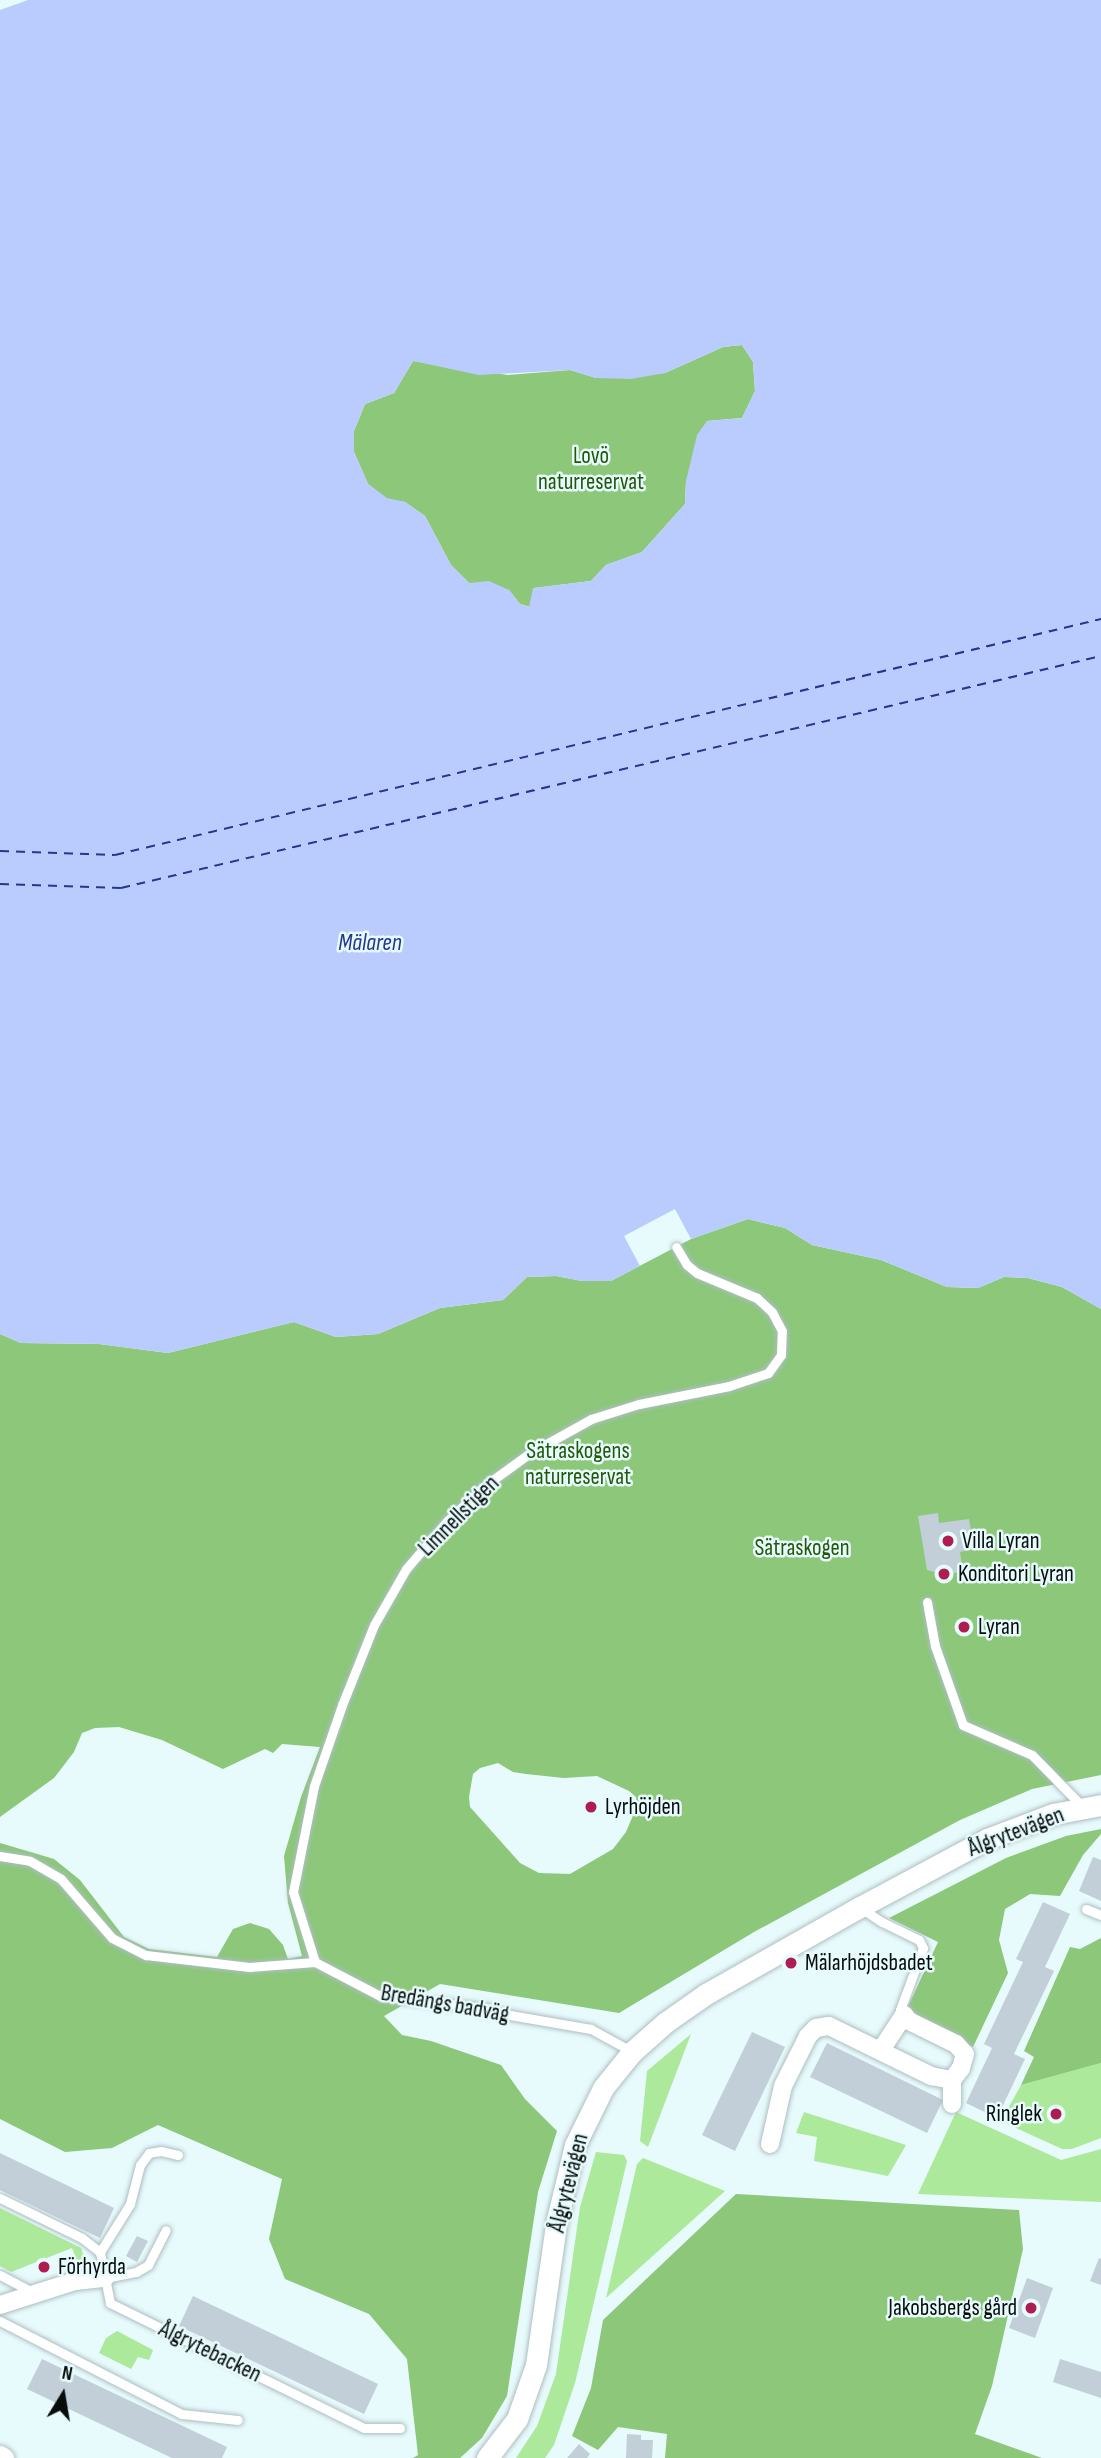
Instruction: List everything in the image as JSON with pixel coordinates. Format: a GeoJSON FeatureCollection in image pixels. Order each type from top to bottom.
{"type":"FeatureCollection","features":[{"type":"Feature","properties":{"kind":"street","name":"Ålgrytevägen"},"geometry":{"type":"LineString","coordinates":[[487,2458],[517,2419],[536,2365],[556,2224],[575,2145],[603,2088],[632,2052],[666,2022],[706,1994],[987,1839],[1053,1814],[1092,1806]]}},
{"type":"Feature","properties":{"kind":"street"},"geometry":{"type":"LineString","coordinates":[[881,2050],[904,2015],[909,2021],[957,2045],[965,2053],[961,2068],[952,2080],[952,2104]]}},
{"type":"Feature","properties":{"kind":"street"},"geometry":{"type":"LineString","coordinates":[[770,2144],[783,2086],[808,2036],[816,2028],[829,2026],[931,2076],[952,2080]]}},
{"type":"Feature","properties":{"kind":"street"},"geometry":{"type":"LineString","coordinates":[[0,2305],[75,2281],[105,2278]]}},
{"type":"Feature","properties":{"kind":"lane","name":"Limnellstigen"},"geometry":{"type":"LineString","coordinates":[[315,1962],[293,1892],[314,1786],[374,1625],[406,1569],[447,1521],[483,1487],[530,1452],[592,1419],[639,1404],[729,1386],[768,1373],[781,1355],[782,1331],[772,1312],[757,1298],[697,1273],[687,1265],[676,1247]]}},
{"type":"Feature","properties":{"kind":"lane"},"geometry":{"type":"LineString","coordinates":[[928,1602],[935,1646],[963,1725],[1032,1755],[1092,1806]]}},
{"type":"Feature","properties":{"kind":"lane"},"geometry":{"type":"LineString","coordinates":[[0,1856],[30,1861],[61,1880],[112,1938],[146,1955],[249,1967],[315,1962]]}},
{"type":"Feature","properties":{"kind":"lane"},"geometry":{"type":"LineString","coordinates":[[860,1907],[882,1922],[919,1940],[923,1948],[900,2010],[904,2015]]}},
{"type":"Feature","properties":{"kind":"lane"},"geometry":{"type":"LineString","coordinates":[[1086,1909],[1101,1915]]}},
{"type":"Feature","properties":{"kind":"lane","name":"Bredängs badväg"},"geometry":{"type":"LineString","coordinates":[[315,1962],[380,1996],[486,2008],[510,2015],[591,2029],[632,2052]]}},
{"type":"Feature","properties":{"kind":"lane"},"geometry":{"type":"LineString","coordinates":[[100,2252],[130,2204],[140,2165],[149,2152],[161,2151],[178,2155]]}},
{"type":"Feature","properties":{"kind":"lane"},"geometry":{"type":"LineString","coordinates":[[0,2198],[82,2238],[100,2252],[105,2278],[136,2272],[148,2265],[166,2230]]}},
{"type":"Feature","properties":{"kind":"lane"},"geometry":{"type":"LineString","coordinates":[[0,2275],[35,2293]]}},
{"type":"Feature","properties":{"kind":"lane","name":"Ålgrytebacken"},"geometry":{"type":"LineString","coordinates":[[105,2278],[110,2303],[364,2428],[400,2428]]}},
{"type":"Feature","properties":{"kind":"lane"},"geometry":{"type":"LineString","coordinates":[[0,2321],[182,2414],[238,2420]]}},
{"type":"Feature","properties":{"kind":"green space","name":"Lovö naturreservat"},"geometry":{"type":"Polygon","coordinates":[[[742,345],[753,362],[755,391],[742,418],[707,421],[686,481],[685,504],[642,552],[606,565],[591,581],[534,588],[530,607],[520,604],[509,590],[469,583],[451,565],[425,516],[405,502],[387,499],[368,484],[354,452],[354,431],[365,404],[394,393],[413,361],[508,375],[570,370],[596,378],[665,373],[723,347],[742,345]]]}},
{"type":"Feature","properties":{"kind":"green space","name":"Sätraskogen"},"geometry":{"type":"Polygon","coordinates":[[[748,1219],[785,1228],[812,1245],[881,1260],[947,1287],[978,1288],[1004,1277],[1028,1278],[1062,1287],[1101,1309],[1101,1775],[1032,1789],[960,1820],[754,1932],[619,2013],[440,1984],[384,2016],[402,2035],[431,2041],[501,2065],[525,2099],[557,2131],[538,2192],[507,2396],[482,2438],[460,2458],[413,2458],[418,2455],[407,2359],[369,2314],[285,2279],[269,2239],[282,2179],[158,2125],[112,2148],[65,2152],[0,2119],[0,1843],[54,1859],[80,1880],[124,1937],[149,1949],[217,1957],[233,1929],[250,1923],[269,1929],[283,1945],[288,1959],[302,1956],[288,1903],[284,1856],[301,1797],[320,1747],[282,1744],[273,1753],[265,1749],[223,1769],[162,1740],[119,1727],[95,1728],[82,1733],[74,1752],[54,1778],[0,1817],[0,1334],[21,1343],[99,1344],[168,1353],[294,1322],[336,1337],[378,1334],[440,1308],[503,1300],[527,1277],[556,1276],[582,1281],[611,1281],[691,1239],[748,1219]],[[498,1763],[480,1768],[473,1774],[470,1807],[520,1863],[539,1873],[570,1874],[613,1849],[626,1832],[637,1806],[636,1797],[629,1791],[597,1776],[564,1778],[513,1772],[498,1763]]]}},
{"type":"Feature","properties":{"kind":"green space"},"geometry":{"type":"Polygon","coordinates":[[[1101,1829],[1101,1834],[1083,1855],[1060,1896],[1030,1894],[1005,1909],[999,1940],[1008,1973],[973,2047],[904,2015],[938,1942],[889,1918],[1006,1858],[1066,1836],[1101,1829]]]}},
{"type":"Feature","properties":{"kind":"green space"},"geometry":{"type":"Polygon","coordinates":[[[1101,1938],[1101,2063],[1021,2085],[1034,2057],[1024,2051],[1070,1947],[1080,1949],[1101,1938]]]}},
{"type":"Feature","properties":{"kind":"green space"},"geometry":{"type":"Polygon","coordinates":[[[691,2034],[648,2147],[640,2141],[647,2071],[691,2034]]]}},
{"type":"Feature","properties":{"kind":"green space"},"geometry":{"type":"Polygon","coordinates":[[[1101,2063],[1101,2138],[1072,2149],[1062,2149],[1001,2121],[1021,2085],[1101,2063]]]}},
{"type":"Feature","properties":{"kind":"green space"},"geometry":{"type":"Polygon","coordinates":[[[804,2112],[906,2145],[888,2176],[814,2161],[817,2137],[796,2133],[804,2112]]]}},
{"type":"Feature","properties":{"kind":"green space"},"geometry":{"type":"Polygon","coordinates":[[[956,2112],[1061,2160],[1101,2149],[1101,2202],[918,2194],[956,2112]]]}},
{"type":"Feature","properties":{"kind":"green space"},"geometry":{"type":"Polygon","coordinates":[[[596,2152],[624,2155],[627,2161],[575,2383],[554,2445],[545,2458],[516,2458],[537,2426],[556,2374],[580,2207],[596,2152]]]}},
{"type":"Feature","properties":{"kind":"green space"},"geometry":{"type":"Polygon","coordinates":[[[643,2158],[725,2191],[606,2298],[637,2164],[643,2158]]]}},
{"type":"Feature","properties":{"kind":"green space"},"geometry":{"type":"Polygon","coordinates":[[[736,2194],[1019,2210],[1023,2249],[992,2386],[975,2434],[1042,2458],[665,2458],[667,2434],[618,2427],[598,2450],[572,2436],[591,2388],[603,2320],[736,2194]]]}},
{"type":"Feature","properties":{"kind":"green space"},"geometry":{"type":"Polygon","coordinates":[[[0,2208],[81,2248],[85,2260],[78,2263],[72,2248],[11,2272],[0,2266],[0,2208]]]}},
{"type":"Feature","properties":{"kind":"green space"},"geometry":{"type":"Polygon","coordinates":[[[117,2331],[153,2350],[149,2360],[138,2357],[131,2369],[99,2353],[106,2338],[117,2331]]]}},
{"type":"Feature","properties":{"kind":"water","name":"Mälaren"},"geometry":{"type":"Polygon","coordinates":[[[28,0],[1101,0],[1101,1309],[1062,1287],[1028,1278],[1004,1277],[978,1288],[947,1287],[881,1260],[812,1245],[785,1228],[748,1219],[691,1239],[675,1209],[624,1236],[640,1266],[611,1281],[582,1281],[556,1276],[527,1277],[503,1300],[440,1308],[378,1334],[336,1337],[294,1322],[168,1353],[99,1344],[21,1343],[0,1334],[0,10],[28,0]],[[742,345],[723,347],[665,373],[631,379],[596,378],[570,370],[479,375],[413,361],[394,393],[365,404],[354,431],[354,452],[368,484],[387,498],[405,502],[425,516],[451,565],[469,583],[489,581],[509,590],[520,604],[529,607],[533,588],[591,581],[606,565],[642,552],[685,504],[686,481],[697,435],[707,421],[742,418],[755,391],[753,362],[742,345]]]}},
{"type":"Feature","properties":{"kind":"building","name":"Villa Lyran"},"geometry":{"type":"Polygon","coordinates":[[[938,1513],[939,1523],[969,1519],[974,1549],[960,1552],[963,1572],[944,1574],[942,1570],[938,1573],[927,1570],[918,1516],[938,1513]]]}},
{"type":"Feature","properties":{"kind":"building"},"geometry":{"type":"Polygon","coordinates":[[[1093,1857],[1101,1860],[1101,1901],[1079,1891],[1093,1857]]]}},
{"type":"Feature","properties":{"kind":"building"},"geometry":{"type":"Polygon","coordinates":[[[1043,1902],[1070,1914],[1045,1967],[1054,1971],[1014,2054],[1025,2059],[997,2118],[966,2103],[992,2048],[984,2044],[1023,1962],[1016,1959],[1043,1902]]]}},
{"type":"Feature","properties":{"kind":"building"},"geometry":{"type":"Polygon","coordinates":[[[752,2032],[785,2047],[735,2151],[702,2135],[752,2032]]]}},
{"type":"Feature","properties":{"kind":"building"},"geometry":{"type":"Polygon","coordinates":[[[827,2043],[943,2100],[927,2133],[810,2077],[827,2043]]]}},
{"type":"Feature","properties":{"kind":"building"},"geometry":{"type":"Polygon","coordinates":[[[0,2153],[114,2208],[100,2238],[0,2190],[0,2153]]]}},
{"type":"Feature","properties":{"kind":"building"},"geometry":{"type":"Polygon","coordinates":[[[137,2236],[148,2241],[137,2262],[126,2256],[137,2236]]]}},
{"type":"Feature","properties":{"kind":"building"},"geometry":{"type":"Polygon","coordinates":[[[1099,2258],[1101,2259],[1101,2285],[1090,2281],[1099,2258]]]}},
{"type":"Feature","properties":{"kind":"building","name":"Jakobsbergs gård"},"geometry":{"type":"Polygon","coordinates":[[[1027,2278],[1053,2288],[1035,2338],[1009,2328],[1027,2278]]]}},
{"type":"Feature","properties":{"kind":"building"},"geometry":{"type":"Polygon","coordinates":[[[193,2296],[378,2384],[364,2414],[179,2326],[193,2296]]]}},
{"type":"Feature","properties":{"kind":"building"},"geometry":{"type":"Polygon","coordinates":[[[42,2359],[227,2447],[222,2458],[172,2458],[27,2389],[42,2359]]]}},
{"type":"Feature","properties":{"kind":"building"},"geometry":{"type":"Polygon","coordinates":[[[1060,2359],[1101,2372],[1101,2398],[1053,2382],[1060,2359]]]}},
{"type":"Feature","properties":{"kind":"building"},"geometry":{"type":"Polygon","coordinates":[[[627,2434],[641,2435],[641,2440],[653,2440],[652,2458],[626,2458],[627,2434]]]}},
{"type":"Feature","properties":{"kind":"building"},"geometry":{"type":"Polygon","coordinates":[[[579,2444],[590,2454],[587,2458],[567,2458],[579,2444]]]}},
{"type":"Feature","properties":{"kind":"ferry route"},"geometry":{"type":"LineString","coordinates":[[0,851],[115,855],[1101,619]]}},
{"type":"Feature","properties":{"kind":"ferry route"},"geometry":{"type":"LineString","coordinates":[[0,884],[121,888],[1101,656]]}},
{"type":"Feature","properties":{"kind":"place","name":"Villa Lyran"},"geometry":{"type":"Point","coordinates":[948,1541]}},
{"type":"Feature","properties":{"kind":"place","name":"Konditori Lyran"},"geometry":{"type":"Point","coordinates":[944,1574]}},
{"type":"Feature","properties":{"kind":"place","name":"Lyran"},"geometry":{"type":"Point","coordinates":[964,1627]}},
{"type":"Feature","properties":{"kind":"place","name":"Lyrhöjden"},"geometry":{"type":"Point","coordinates":[591,1807]}},
{"type":"Feature","properties":{"kind":"place","name":"Mälarhöjdsbadet"},"geometry":{"type":"Point","coordinates":[791,1963]}},
{"type":"Feature","properties":{"kind":"place","name":"Ringlek"},"geometry":{"type":"Point","coordinates":[1056,2114]}},
{"type":"Feature","properties":{"kind":"place","name":"Förhyrda"},"geometry":{"type":"Point","coordinates":[44,2267]}},
{"type":"Feature","properties":{"kind":"place","name":"Jakobsbergs gård"},"geometry":{"type":"Point","coordinates":[1031,2308]}},
{"type":"Feature","properties":{"kind":"park label","name":"Sätraskogens naturreservat"},"geometry":{"type":"Point","coordinates":[578,1464]}}]}
